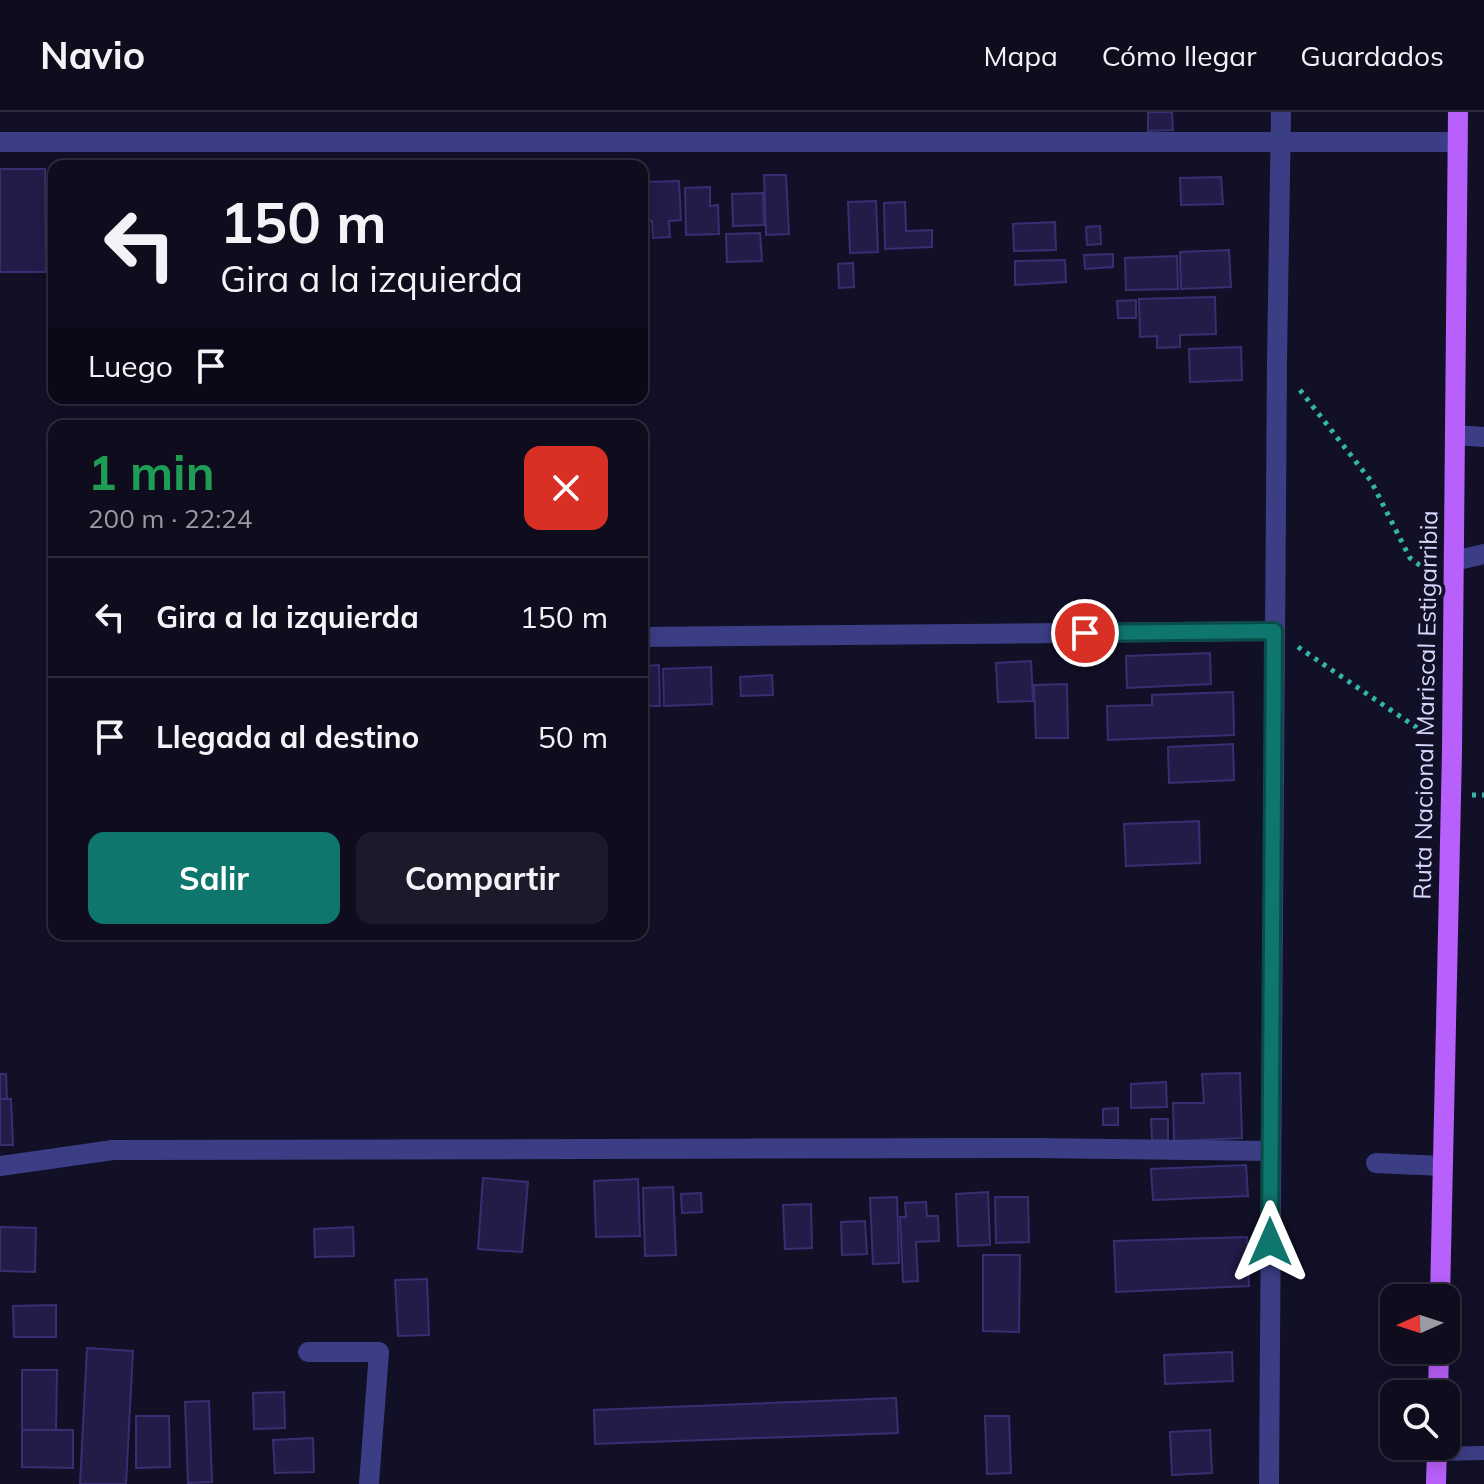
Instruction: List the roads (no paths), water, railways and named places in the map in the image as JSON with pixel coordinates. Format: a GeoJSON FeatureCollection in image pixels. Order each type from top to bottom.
{"type":"FeatureCollection","features":[{"type":"Feature","properties":{"kind":"main road","name":"Ruta Nacional Mariscal Estigarribia"},"geometry":{"type":"LineString","coordinates":[[1440,1284],[1452,751],[1458,112]]}},
{"type":"Feature","properties":{"kind":"main road"},"geometry":{"type":"LineString","coordinates":[[1436,1484],[1437,1460]]}},
{"type":"Feature","properties":{"kind":"street"},"geometry":{"type":"LineString","coordinates":[[1269,1484],[1274,631],[1281,112]]}},
{"type":"Feature","properties":{"kind":"street"},"geometry":{"type":"LineString","coordinates":[[0,142],[1458,142]]}},
{"type":"Feature","properties":{"kind":"street"},"geometry":{"type":"LineString","coordinates":[[1455,435],[1484,437]]}},
{"type":"Feature","properties":{"kind":"street"},"geometry":{"type":"LineString","coordinates":[[1454,561],[1484,554]]}},
{"type":"Feature","properties":{"kind":"street"},"geometry":{"type":"LineString","coordinates":[[648,637],[1274,631]]}},
{"type":"Feature","properties":{"kind":"street"},"geometry":{"type":"LineString","coordinates":[[0,1166],[113,1150],[1033,1148],[1271,1151]]}},
{"type":"Feature","properties":{"kind":"street"},"geometry":{"type":"LineString","coordinates":[[1376,1163],[1442,1166]]}},
{"type":"Feature","properties":{"kind":"street"},"geometry":{"type":"LineString","coordinates":[[308,1352],[379,1352],[369,1484]]}},
{"type":"Feature","properties":{"kind":"lane"},"geometry":{"type":"LineString","coordinates":[[1460,1451],[1484,1453]]}}]}
